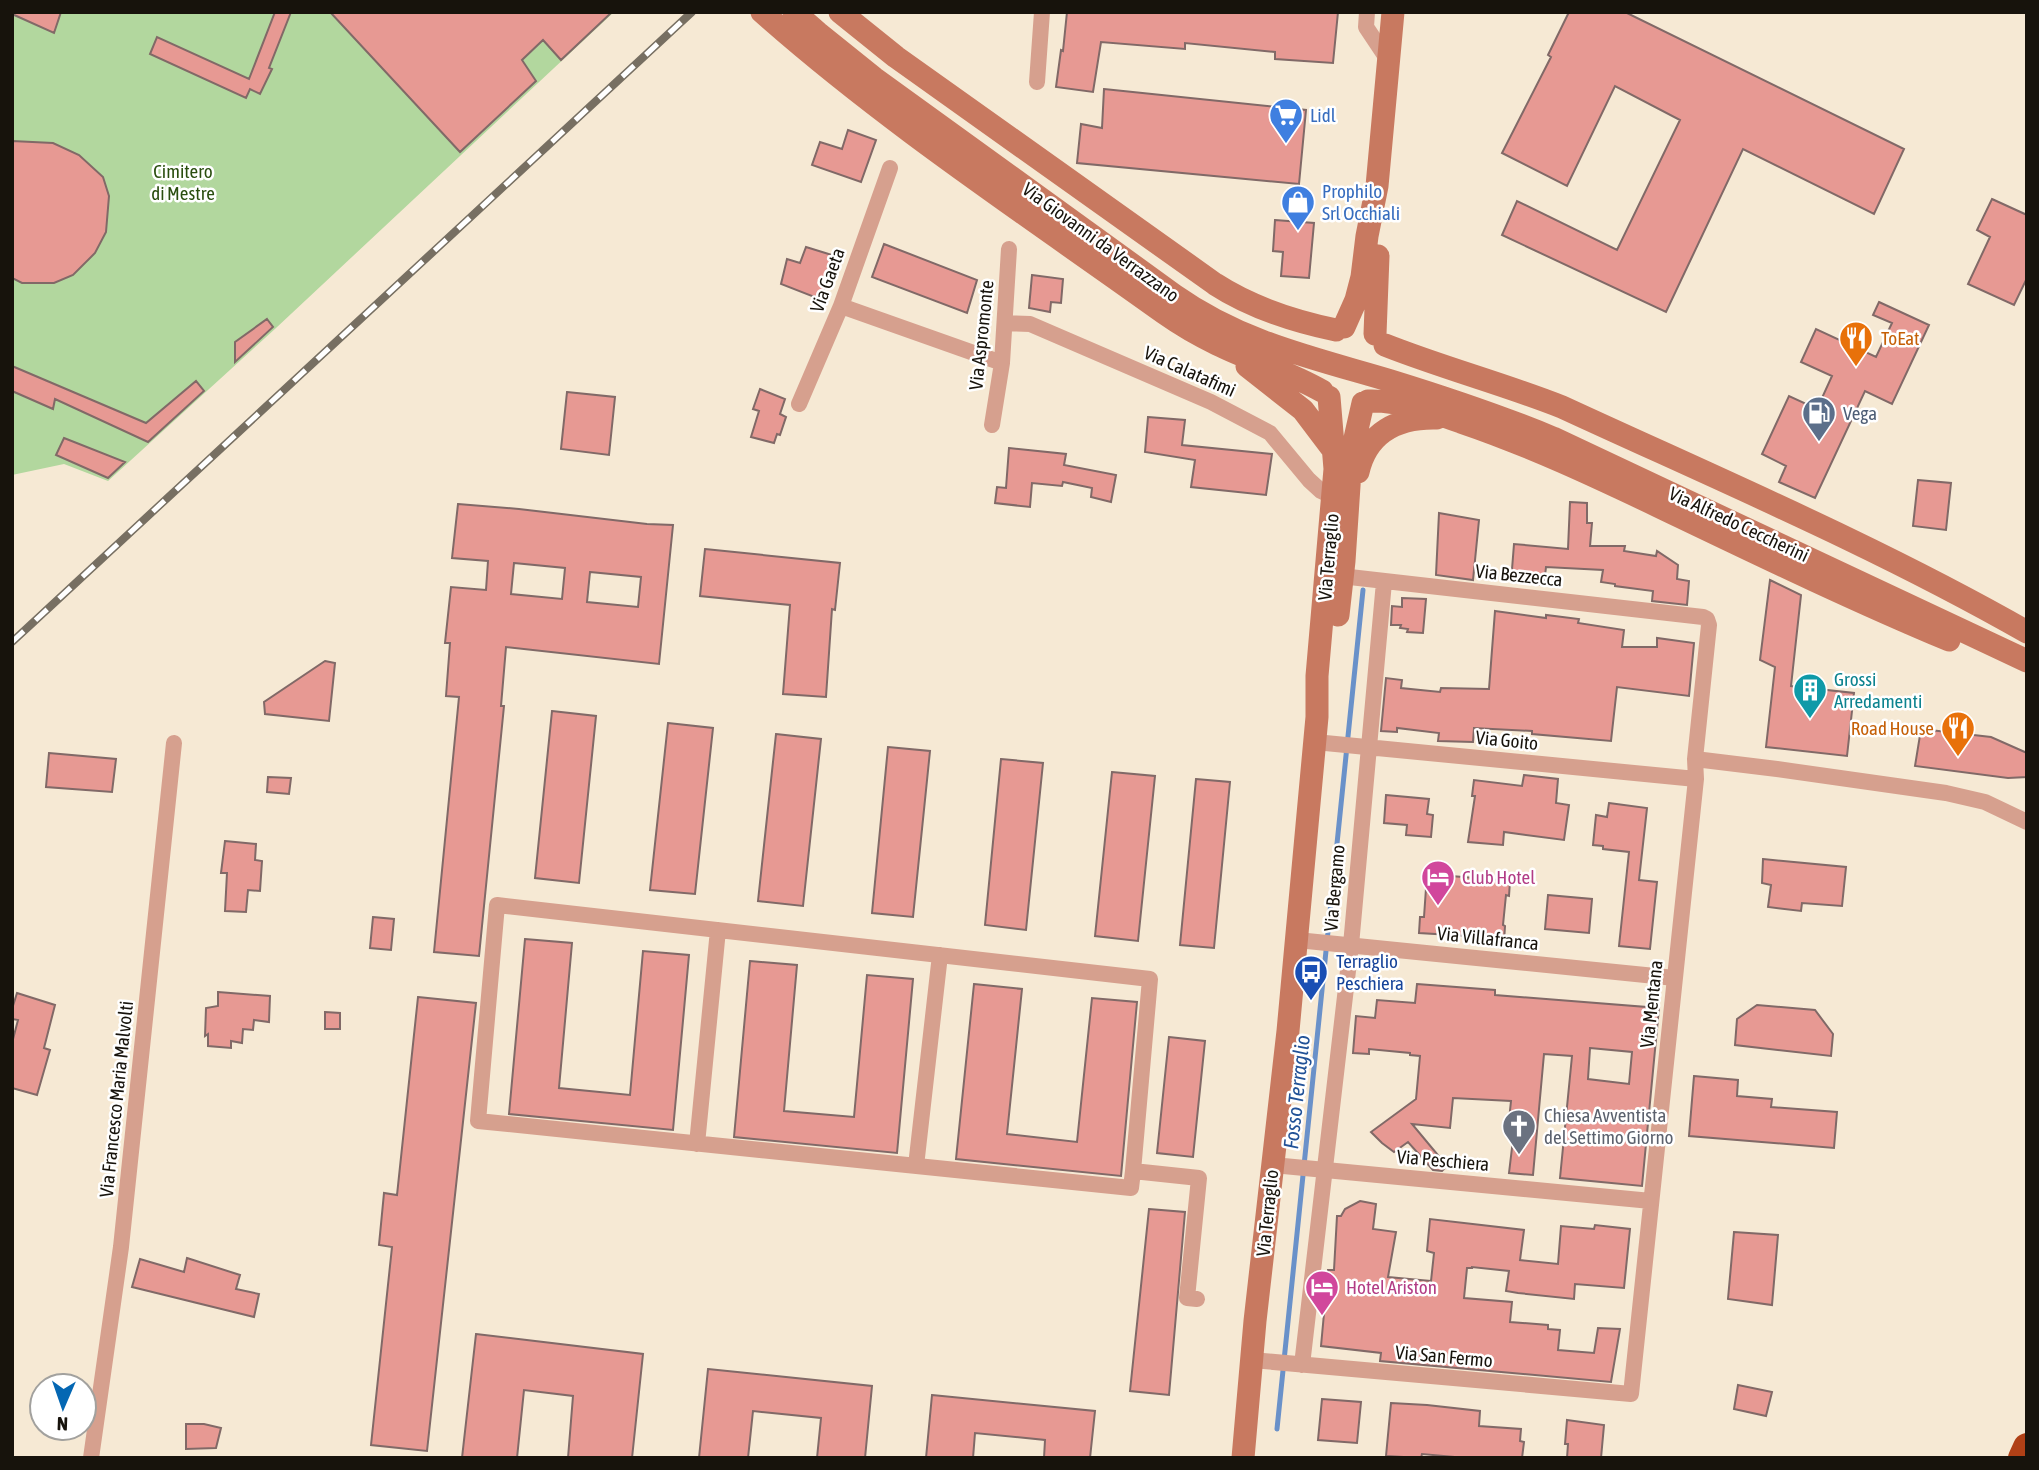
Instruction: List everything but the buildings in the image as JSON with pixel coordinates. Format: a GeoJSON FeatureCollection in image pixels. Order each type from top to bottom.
{"type":"FeatureCollection","features":[{"type":"Feature","properties":{"kind":"highway"},"geometry":{"type":"LineString","coordinates":[[2022,1458],[2027,1447]]}},
{"type":"Feature","properties":{"kind":"main road"},"geometry":{"type":"LineString","coordinates":[[762,12],[888,115],[1193,332],[1306,382],[1345,404],[1384,401],[1403,404],[1449,400],[1490,432],[1550,456],[1853,599],[2027,672]]}},
{"type":"Feature","properties":{"kind":"main road","name":"Via Giovanni da Verrazzano"},"geometry":{"type":"LineString","coordinates":[[794,12],[874,78],[1197,311],[1242,334],[1284,350],[1449,400]]}},
{"type":"Feature","properties":{"kind":"main road","name":"Via Giovanni da Verrazzano"},"geometry":{"type":"LineString","coordinates":[[813,12],[864,53],[1205,300],[1252,325],[1449,400]]}},
{"type":"Feature","properties":{"kind":"main road"},"geometry":{"type":"LineString","coordinates":[[840,12],[896,57],[1236,297],[1271,312],[1340,328],[1360,328],[1433,364],[1521,391],[1562,407],[1853,543],[1948,589],[2027,632]]}},
{"type":"Feature","properties":{"kind":"main road"},"geometry":{"type":"LineString","coordinates":[[1326,394],[1314,375],[1314,357],[1322,341],[1340,328],[1356,300],[1362,277],[1377,186],[1394,12]]}},
{"type":"Feature","properties":{"kind":"main road"},"geometry":{"type":"LineString","coordinates":[[1365,402],[1377,395],[1389,376],[1389,355],[1380,340],[1377,186]]}},
{"type":"Feature","properties":{"kind":"main road"},"geometry":{"type":"LineString","coordinates":[[1219,345],[1303,410],[1335,452]]}},
{"type":"Feature","properties":{"kind":"main road","name":"Via Terraglio"},"geometry":{"type":"LineString","coordinates":[[1326,394],[1335,452],[1337,571]]}},
{"type":"Feature","properties":{"kind":"main road"},"geometry":{"type":"LineString","coordinates":[[1337,571],[1350,542],[1359,467],[1374,438],[1391,426],[1415,419],[1449,400]]}},
{"type":"Feature","properties":{"kind":"main road","name":"Via Alfredo Ceccherini"},"geometry":{"type":"LineString","coordinates":[[1449,400],[1558,425],[2027,661]]}},
{"type":"Feature","properties":{"kind":"main road","name":"Via Terraglio"},"geometry":{"type":"LineString","coordinates":[[1243,1458],[1261,1361],[1305,941],[1324,743],[1317,717],[1330,682],[1337,571],[1351,456],[1365,402]]}},
{"type":"Feature","properties":{"kind":"main road","name":"Via Alfredo Ceccherini"},"geometry":{"type":"LineString","coordinates":[[1669,483],[2027,644]]}},
{"type":"Feature","properties":{"kind":"street"},"geometry":{"type":"LineString","coordinates":[[1037,82],[1042,12]]}},
{"type":"Feature","properties":{"kind":"street"},"geometry":{"type":"LineString","coordinates":[[1367,12],[1366,27],[1388,60]]}},
{"type":"Feature","properties":{"kind":"street","name":"Via Gaeta"},"geometry":{"type":"LineString","coordinates":[[799,404],[841,306],[890,168]]}},
{"type":"Feature","properties":{"kind":"street","name":"Via Aspromonte"},"geometry":{"type":"LineString","coordinates":[[992,425],[1002,363],[1009,249]]}},
{"type":"Feature","properties":{"kind":"street"},"geometry":{"type":"LineString","coordinates":[[841,306],[1002,363]]}},
{"type":"Feature","properties":{"kind":"street","name":"Via Calatafimi"},"geometry":{"type":"LineString","coordinates":[[1005,323],[1030,324],[1211,402],[1270,433],[1309,481],[1334,497]]}},
{"type":"Feature","properties":{"kind":"street","name":"Via Bezzecca"},"geometry":{"type":"LineString","coordinates":[[1337,571],[1384,582],[1703,617],[1707,620]]}},
{"type":"Feature","properties":{"kind":"street","name":"Via Bergamo"},"geometry":{"type":"LineString","coordinates":[[1296,1364],[1345,944],[1363,746],[1384,582]]}},
{"type":"Feature","properties":{"kind":"street","name":"Via Mentana"},"geometry":{"type":"LineString","coordinates":[[1631,1394],[1696,779],[1695,759],[1709,625],[1707,620]]}},
{"type":"Feature","properties":{"kind":"street","name":"Via Francesco Maria Malvolti"},"geometry":{"type":"LineString","coordinates":[[90,1458],[121,1247],[174,743]]}},
{"type":"Feature","properties":{"kind":"street","name":"Via Goito"},"geometry":{"type":"LineString","coordinates":[[1324,743],[1696,779]]}},
{"type":"Feature","properties":{"kind":"street"},"geometry":{"type":"LineString","coordinates":[[1695,759],[1946,793],[1985,802],[2027,822]]}},
{"type":"Feature","properties":{"kind":"street"},"geometry":{"type":"LineString","coordinates":[[497,905],[940,955],[1150,979],[1131,1188],[478,1121],[497,905]]}},
{"type":"Feature","properties":{"kind":"street"},"geometry":{"type":"LineString","coordinates":[[697,1144],[718,930]]}},
{"type":"Feature","properties":{"kind":"street","name":"Via Villafranca"},"geometry":{"type":"LineString","coordinates":[[1305,941],[1675,978]]}},
{"type":"Feature","properties":{"kind":"street"},"geometry":{"type":"LineString","coordinates":[[916,1166],[940,955]]}},
{"type":"Feature","properties":{"kind":"street","name":"Via Peschiera"},"geometry":{"type":"LineString","coordinates":[[1281,1166],[1651,1201]]}},
{"type":"Feature","properties":{"kind":"street"},"geometry":{"type":"LineString","coordinates":[[1133,1171],[1199,1178],[1187,1298],[1197,1299]]}},
{"type":"Feature","properties":{"kind":"street","name":"Via San Fermo"},"geometry":{"type":"LineString","coordinates":[[1261,1361],[1631,1394]]}},
{"type":"Feature","properties":{"kind":"green space","name":"Cimitero di Mestre"},"geometry":{"type":"Polygon","coordinates":[[[12,12],[614,12],[108,481],[64,464],[12,475],[12,12]]]}},
{"type":"Feature","properties":{"kind":"waterway","name":"Fosso Terraglio"},"geometry":{"type":"LineString","coordinates":[[1277,1429],[1363,590]]}},
{"type":"Feature","properties":{"kind":"railway"},"geometry":{"type":"LineString","coordinates":[[12,642],[692,12]]}},
{"type":"Feature","properties":{"kind":"place","name":"Lidl"},"geometry":{"type":"Point","coordinates":[1286,145]}},
{"type":"Feature","properties":{"kind":"place","name":"Prophilo Srl Occhiali"},"geometry":{"type":"Point","coordinates":[1298,232]}},
{"type":"Feature","properties":{"kind":"place","name":"ToEat"},"geometry":{"type":"Point","coordinates":[1856,368]}},
{"type":"Feature","properties":{"kind":"place","name":"Vega"},"geometry":{"type":"Point","coordinates":[1819,443]}},
{"type":"Feature","properties":{"kind":"place","name":"Grossi Arredamenti"},"geometry":{"type":"Point","coordinates":[1810,720]}},
{"type":"Feature","properties":{"kind":"place","name":"Road House"},"geometry":{"type":"Point","coordinates":[1958,758]}},
{"type":"Feature","properties":{"kind":"place","name":"Club Hotel"},"geometry":{"type":"Point","coordinates":[1438,907]}},
{"type":"Feature","properties":{"kind":"place","name":"Terraglio Peschiera"},"geometry":{"type":"Point","coordinates":[1311,1002]}},
{"type":"Feature","properties":{"kind":"place","name":"Chiesa Avventista del Settimo Giorno"},"geometry":{"type":"Point","coordinates":[1519,1156]}},
{"type":"Feature","properties":{"kind":"place","name":"Hotel Ariston"},"geometry":{"type":"Point","coordinates":[1322,1317]}}]}
